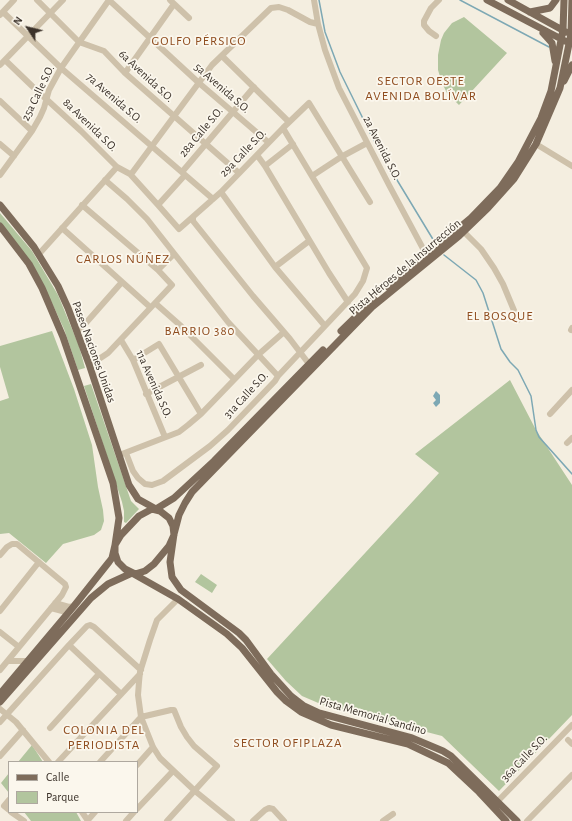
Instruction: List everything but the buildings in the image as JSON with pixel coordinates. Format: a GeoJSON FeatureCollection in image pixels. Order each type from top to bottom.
{"type":"FeatureCollection","features":[{"type":"Feature","properties":{"kind":"main road"},"geometry":{"type":"LineString","coordinates":[[487,0],[571,44]]}},
{"type":"Feature","properties":{"kind":"main road"},"geometry":{"type":"LineString","coordinates":[[508,0],[572,34]]}},
{"type":"Feature","properties":{"kind":"main road"},"geometry":{"type":"LineString","coordinates":[[530,12],[550,8],[556,0]]}},
{"type":"Feature","properties":{"kind":"main road","name":"Pista Héroes de la Insurrección"},"geometry":{"type":"LineString","coordinates":[[156,509],[174,498],[197,477],[366,306],[471,218],[500,188],[513,170],[530,141],[541,118],[551,91],[562,40],[564,0]]}},
{"type":"Feature","properties":{"kind":"main road","name":"Pista Héroes de la Insurrección"},"geometry":{"type":"LineString","coordinates":[[174,534],[179,515],[187,499],[216,467],[372,307],[464,232],[507,187],[536,144],[560,88],[571,44],[572,0]]}},
{"type":"Feature","properties":{"kind":"main road"},"geometry":{"type":"LineString","coordinates":[[537,27],[548,37],[553,46],[555,56],[555,76]]}},
{"type":"Feature","properties":{"kind":"main road"},"geometry":{"type":"LineString","coordinates":[[560,88],[572,65]]}},
{"type":"Feature","properties":{"kind":"main road","name":"Paseo Naciones Unidas"},"geometry":{"type":"LineString","coordinates":[[0,205],[39,254],[58,286],[89,364],[122,454],[124,472],[133,492],[138,499],[156,509]]}},
{"type":"Feature","properties":{"kind":"main road","name":"Paseo Naciones Unidas"},"geometry":{"type":"LineString","coordinates":[[0,226],[29,264],[42,288],[64,337],[80,381],[113,483],[119,518],[115,545]]}},
{"type":"Feature","properties":{"kind":"main road"},"geometry":{"type":"LineString","coordinates":[[80,381],[93,377]]}},
{"type":"Feature","properties":{"kind":"main road"},"geometry":{"type":"LineString","coordinates":[[0,694],[72,609],[109,562],[112,558],[115,545],[121,535],[139,516],[152,509],[156,509],[169,518],[173,526],[174,534],[169,546],[150,568],[140,573],[132,573],[108,584],[91,598],[0,702]]}},
{"type":"Feature","properties":{"kind":"main road","name":"Pista Memorial Sandino"},"geometry":{"type":"LineString","coordinates":[[174,534],[170,562],[171,572],[174,580],[181,590],[242,636],[271,674],[291,696],[304,706],[320,713],[412,738],[447,753],[464,768],[495,804],[506,821]]}},
{"type":"Feature","properties":{"kind":"main road"},"geometry":{"type":"LineString","coordinates":[[115,545],[115,553],[118,562],[123,568],[132,573]]}},
{"type":"Feature","properties":{"kind":"main road","name":"Pista Memorial Sandino"},"geometry":{"type":"LineString","coordinates":[[132,573],[178,599],[227,634],[286,701],[301,712],[331,725],[408,744],[427,752],[448,763],[516,821]]}},
{"type":"Feature","properties":{"kind":"main road"},"geometry":{"type":"LineString","coordinates":[[339,719],[356,726],[359,732],[364,728],[376,731],[381,730]]}},
{"type":"Feature","properties":{"kind":"street"},"geometry":{"type":"LineString","coordinates":[[2,13],[14,0]]}},
{"type":"Feature","properties":{"kind":"street","name":"6a Avenida S.O."},"geometry":{"type":"LineString","coordinates":[[37,0],[79,42],[104,52],[174,117],[239,173]]}},
{"type":"Feature","properties":{"kind":"street"},"geometry":{"type":"LineString","coordinates":[[0,65],[63,0]]}},
{"type":"Feature","properties":{"kind":"street","name":"5a Avenida S.O."},"geometry":{"type":"LineString","coordinates":[[109,0],[199,83],[268,142]]}},
{"type":"Feature","properties":{"kind":"street","name":"25a Calle S.O."},"geometry":{"type":"LineString","coordinates":[[0,175],[32,131],[40,117],[49,90],[61,68],[109,0]]}},
{"type":"Feature","properties":{"kind":"street"},"geometry":{"type":"LineString","coordinates":[[270,0],[271,8]]}},
{"type":"Feature","properties":{"kind":"street","name":"2a Avenida S.O."},"geometry":{"type":"LineString","coordinates":[[314,0],[318,24],[325,50],[340,88],[367,143],[427,256]]}},
{"type":"Feature","properties":{"kind":"street"},"geometry":{"type":"LineString","coordinates":[[436,36],[424,25],[424,21],[431,8],[438,0]]}},
{"type":"Feature","properties":{"kind":"street"},"geometry":{"type":"LineString","coordinates":[[125,73],[150,38],[172,2],[189,18]]}},
{"type":"Feature","properties":{"kind":"street"},"geometry":{"type":"LineString","coordinates":[[309,364],[193,221],[193,217],[179,229],[130,174],[212,65],[271,8],[279,7],[288,10],[310,22],[318,24]]}},
{"type":"Feature","properties":{"kind":"street","name":"7a Avenida S.O."},"geometry":{"type":"LineString","coordinates":[[2,13],[61,68],[213,199]]}},
{"type":"Feature","properties":{"kind":"street"},"geometry":{"type":"LineString","coordinates":[[222,56],[289,122]]}},
{"type":"Feature","properties":{"kind":"street","name":"8a Avenida S.O."},"geometry":{"type":"LineString","coordinates":[[5,60],[117,167],[130,174]]}},
{"type":"Feature","properties":{"kind":"street","name":"28a Calle S.O."},"geometry":{"type":"LineString","coordinates":[[158,204],[206,143],[254,87]]}},
{"type":"Feature","properties":{"kind":"street"},"geometry":{"type":"LineString","coordinates":[[0,101],[32,131]]}},
{"type":"Feature","properties":{"kind":"street","name":"29a Calle S.O."},"geometry":{"type":"LineString","coordinates":[[193,217],[309,103],[341,157]]}},
{"type":"Feature","properties":{"kind":"street"},"geometry":{"type":"LineString","coordinates":[[283,128],[312,176],[341,157],[367,143]]}},
{"type":"Feature","properties":{"kind":"street"},"geometry":{"type":"LineString","coordinates":[[0,144],[14,156]]}},
{"type":"Feature","properties":{"kind":"street"},"geometry":{"type":"LineString","coordinates":[[265,166],[293,144]]}},
{"type":"Feature","properties":{"kind":"street"},"geometry":{"type":"LineString","coordinates":[[536,144],[572,166]]}},
{"type":"Feature","properties":{"kind":"street"},"geometry":{"type":"LineString","coordinates":[[257,155],[348,302]]}},
{"type":"Feature","properties":{"kind":"street"},"geometry":{"type":"LineString","coordinates":[[341,157],[370,202]]}},
{"type":"Feature","properties":{"kind":"street"},"geometry":{"type":"LineString","coordinates":[[39,254],[117,167]]}},
{"type":"Feature","properties":{"kind":"street","name":"31a Calle S.O."},"geometry":{"type":"LineString","coordinates":[[122,454],[138,478],[145,484],[152,485],[163,481],[210,446],[228,430],[348,302],[363,281],[367,268],[312,176]]}},
{"type":"Feature","properties":{"kind":"street"},"geometry":{"type":"LineString","coordinates":[[105,180],[147,219],[232,326],[259,354],[277,379],[276,385],[282,392]]}},
{"type":"Feature","properties":{"kind":"street"},"geometry":{"type":"LineString","coordinates":[[220,192],[274,267],[325,326]]}},
{"type":"Feature","properties":{"kind":"street"},"geometry":{"type":"LineString","coordinates":[[82,205],[158,270],[172,285],[108,353],[89,364]]}},
{"type":"Feature","properties":{"kind":"street"},"geometry":{"type":"LineString","coordinates":[[62,228],[122,282],[181,326],[234,379]]}},
{"type":"Feature","properties":{"kind":"street"},"geometry":{"type":"LineString","coordinates":[[464,232],[481,249],[494,268],[503,284],[518,320]]}},
{"type":"Feature","properties":{"kind":"street"},"geometry":{"type":"LineString","coordinates":[[274,267],[309,241]]}},
{"type":"Feature","properties":{"kind":"street"},"geometry":{"type":"LineString","coordinates":[[158,270],[174,254]]}},
{"type":"Feature","properties":{"kind":"street"},"geometry":{"type":"LineString","coordinates":[[77,333],[122,282]]}},
{"type":"Feature","properties":{"kind":"street"},"geometry":{"type":"LineString","coordinates":[[122,454],[179,432],[201,414],[259,354],[284,332]]}},
{"type":"Feature","properties":{"kind":"street","name":"11a Avenida S.O."},"geometry":{"type":"LineString","coordinates":[[121,340],[133,360],[165,437]]}},
{"type":"Feature","properties":{"kind":"street"},"geometry":{"type":"LineString","coordinates":[[133,360],[159,344],[201,414]]}},
{"type":"Feature","properties":{"kind":"street"},"geometry":{"type":"LineString","coordinates":[[146,394],[201,365]]}},
{"type":"Feature","properties":{"kind":"street"},"geometry":{"type":"LineString","coordinates":[[550,414],[572,390]]}},
{"type":"Feature","properties":{"kind":"street"},"geometry":{"type":"LineString","coordinates":[[567,443],[572,438]]}},
{"type":"Feature","properties":{"kind":"street"},"geometry":{"type":"LineString","coordinates":[[0,555],[6,547],[12,544],[17,544],[65,584],[66,590],[0,670]]}},
{"type":"Feature","properties":{"kind":"street"},"geometry":{"type":"LineString","coordinates":[[0,611],[39,562]]}},
{"type":"Feature","properties":{"kind":"street"},"geometry":{"type":"LineString","coordinates":[[59,761],[121,694],[136,682],[157,620],[178,599]]}},
{"type":"Feature","properties":{"kind":"street"},"geometry":{"type":"LineString","coordinates":[[53,606],[66,612],[72,609]]}},
{"type":"Feature","properties":{"kind":"street"},"geometry":{"type":"LineString","coordinates":[[0,722],[68,645],[87,626],[92,626],[140,672]]}},
{"type":"Feature","properties":{"kind":"street"},"geometry":{"type":"LineString","coordinates":[[0,632],[19,647]]}},
{"type":"Feature","properties":{"kind":"street"},"geometry":{"type":"LineString","coordinates":[[68,645],[121,694]]}},
{"type":"Feature","properties":{"kind":"street"},"geometry":{"type":"LineString","coordinates":[[8,661],[28,662]]}},
{"type":"Feature","properties":{"kind":"street"},"geometry":{"type":"LineString","coordinates":[[50,728],[99,674]]}},
{"type":"Feature","properties":{"kind":"street"},"geometry":{"type":"LineString","coordinates":[[136,682],[141,717],[153,747],[160,758],[195,791],[232,821]]}},
{"type":"Feature","properties":{"kind":"street"},"geometry":{"type":"LineString","coordinates":[[0,709],[23,730],[48,761]]}},
{"type":"Feature","properties":{"kind":"street"},"geometry":{"type":"LineString","coordinates":[[101,761],[141,717],[173,710],[187,737],[194,746],[217,766],[168,821]]}},
{"type":"Feature","properties":{"kind":"street","name":"36a Calle S.O."},"geometry":{"type":"LineString","coordinates":[[495,804],[572,725]]}},
{"type":"Feature","properties":{"kind":"street"},"geometry":{"type":"LineString","coordinates":[[0,756],[23,730]]}},
{"type":"Feature","properties":{"kind":"street"},"geometry":{"type":"LineString","coordinates":[[138,764],[153,747]]}},
{"type":"Feature","properties":{"kind":"street"},"geometry":{"type":"LineString","coordinates":[[138,808],[173,771]]}},
{"type":"Feature","properties":{"kind":"street"},"geometry":{"type":"LineString","coordinates":[[527,821],[572,775]]}},
{"type":"Feature","properties":{"kind":"street"},"geometry":{"type":"LineString","coordinates":[[8,801],[4,806],[8,809]]}},
{"type":"Feature","properties":{"kind":"street"},"geometry":{"type":"LineString","coordinates":[[253,821],[269,808],[273,809],[284,821]]}},
{"type":"Feature","properties":{"kind":"street"},"geometry":{"type":"LineString","coordinates":[[13,813],[24,821]]}},
{"type":"Feature","properties":{"kind":"street"},"geometry":{"type":"LineString","coordinates":[[88,821],[94,813]]}},
{"type":"Feature","properties":{"kind":"street"},"geometry":{"type":"LineString","coordinates":[[126,821],[133,813]]}},
{"type":"Feature","properties":{"kind":"street"},"geometry":{"type":"LineString","coordinates":[[383,821],[393,814]]}},
{"type":"Feature","properties":{"kind":"green space"},"geometry":{"type":"Polygon","coordinates":[[[464,17],[507,53],[459,105],[447,93],[442,83],[438,70],[438,55],[444,33],[452,23],[464,17]]]}},
{"type":"Feature","properties":{"kind":"green space"},"geometry":{"type":"Polygon","coordinates":[[[0,213],[32,251],[58,295],[79,346],[85,368],[78,370],[64,329],[52,303],[42,285],[0,223],[0,213]]]}},
{"type":"Feature","properties":{"kind":"green space"},"geometry":{"type":"Polygon","coordinates":[[[52,331],[74,389],[92,445],[104,521],[101,530],[94,535],[63,544],[46,563],[9,533],[0,534],[0,401],[9,398],[0,367],[0,346],[52,331]]]}},
{"type":"Feature","properties":{"kind":"green space"},"geometry":{"type":"Polygon","coordinates":[[[510,380],[536,430],[572,485],[572,715],[499,791],[442,736],[323,705],[302,696],[286,681],[267,659],[439,473],[415,454],[510,380]]]}},
{"type":"Feature","properties":{"kind":"green space"},"geometry":{"type":"Polygon","coordinates":[[[91,384],[131,501],[139,509],[126,523],[124,522],[122,502],[84,386],[91,384]]]}},
{"type":"Feature","properties":{"kind":"green space"},"geometry":{"type":"Polygon","coordinates":[[[201,574],[217,585],[212,593],[195,582],[201,574]]]}},
{"type":"Feature","properties":{"kind":"green space"},"geometry":{"type":"Polygon","coordinates":[[[32,745],[42,761],[19,761],[32,745]]]}},
{"type":"Feature","properties":{"kind":"green space"},"geometry":{"type":"Polygon","coordinates":[[[8,774],[8,792],[1,783],[8,774]]]}},
{"type":"Feature","properties":{"kind":"green space"},"geometry":{"type":"Polygon","coordinates":[[[25,813],[77,813],[81,821],[31,821],[25,813]]]}},
{"type":"Feature","properties":{"kind":"water"},"geometry":{"type":"Polygon","coordinates":[[[436,391],[440,395],[440,403],[436,407],[433,403],[436,400],[433,396],[436,391]]]}},
{"type":"Feature","properties":{"kind":"waterway"},"geometry":{"type":"LineString","coordinates":[[319,0],[325,32],[340,72],[377,147],[434,241]]}},
{"type":"Feature","properties":{"kind":"waterway"},"geometry":{"type":"LineString","coordinates":[[460,0],[549,47]]}},
{"type":"Feature","properties":{"kind":"waterway"},"geometry":{"type":"LineString","coordinates":[[444,255],[476,280],[483,293],[501,349],[518,370],[531,396],[536,430],[539,437],[572,474]]}},
{"type":"Feature","properties":{"kind":"district","name":"GOLFO PÉRSICO"},"geometry":{"type":"Point","coordinates":[199,41]}},
{"type":"Feature","properties":{"kind":"district","name":"SECTOR OESTE AVENIDA BOLÍVAR"},"geometry":{"type":"Point","coordinates":[421,88]}},
{"type":"Feature","properties":{"kind":"district","name":"CARLOS NÚÑEZ"},"geometry":{"type":"Point","coordinates":[123,259]}},
{"type":"Feature","properties":{"kind":"district","name":"EL BOSQUE"},"geometry":{"type":"Point","coordinates":[500,316]}},
{"type":"Feature","properties":{"kind":"district","name":"BARRIO 380"},"geometry":{"type":"Point","coordinates":[200,331]}},
{"type":"Feature","properties":{"kind":"district","name":"COLONIA DEL PERIODISTA"},"geometry":{"type":"Point","coordinates":[104,738]}},
{"type":"Feature","properties":{"kind":"district","name":"SECTOR OFIPLAZA"},"geometry":{"type":"Point","coordinates":[288,743]}}]}
